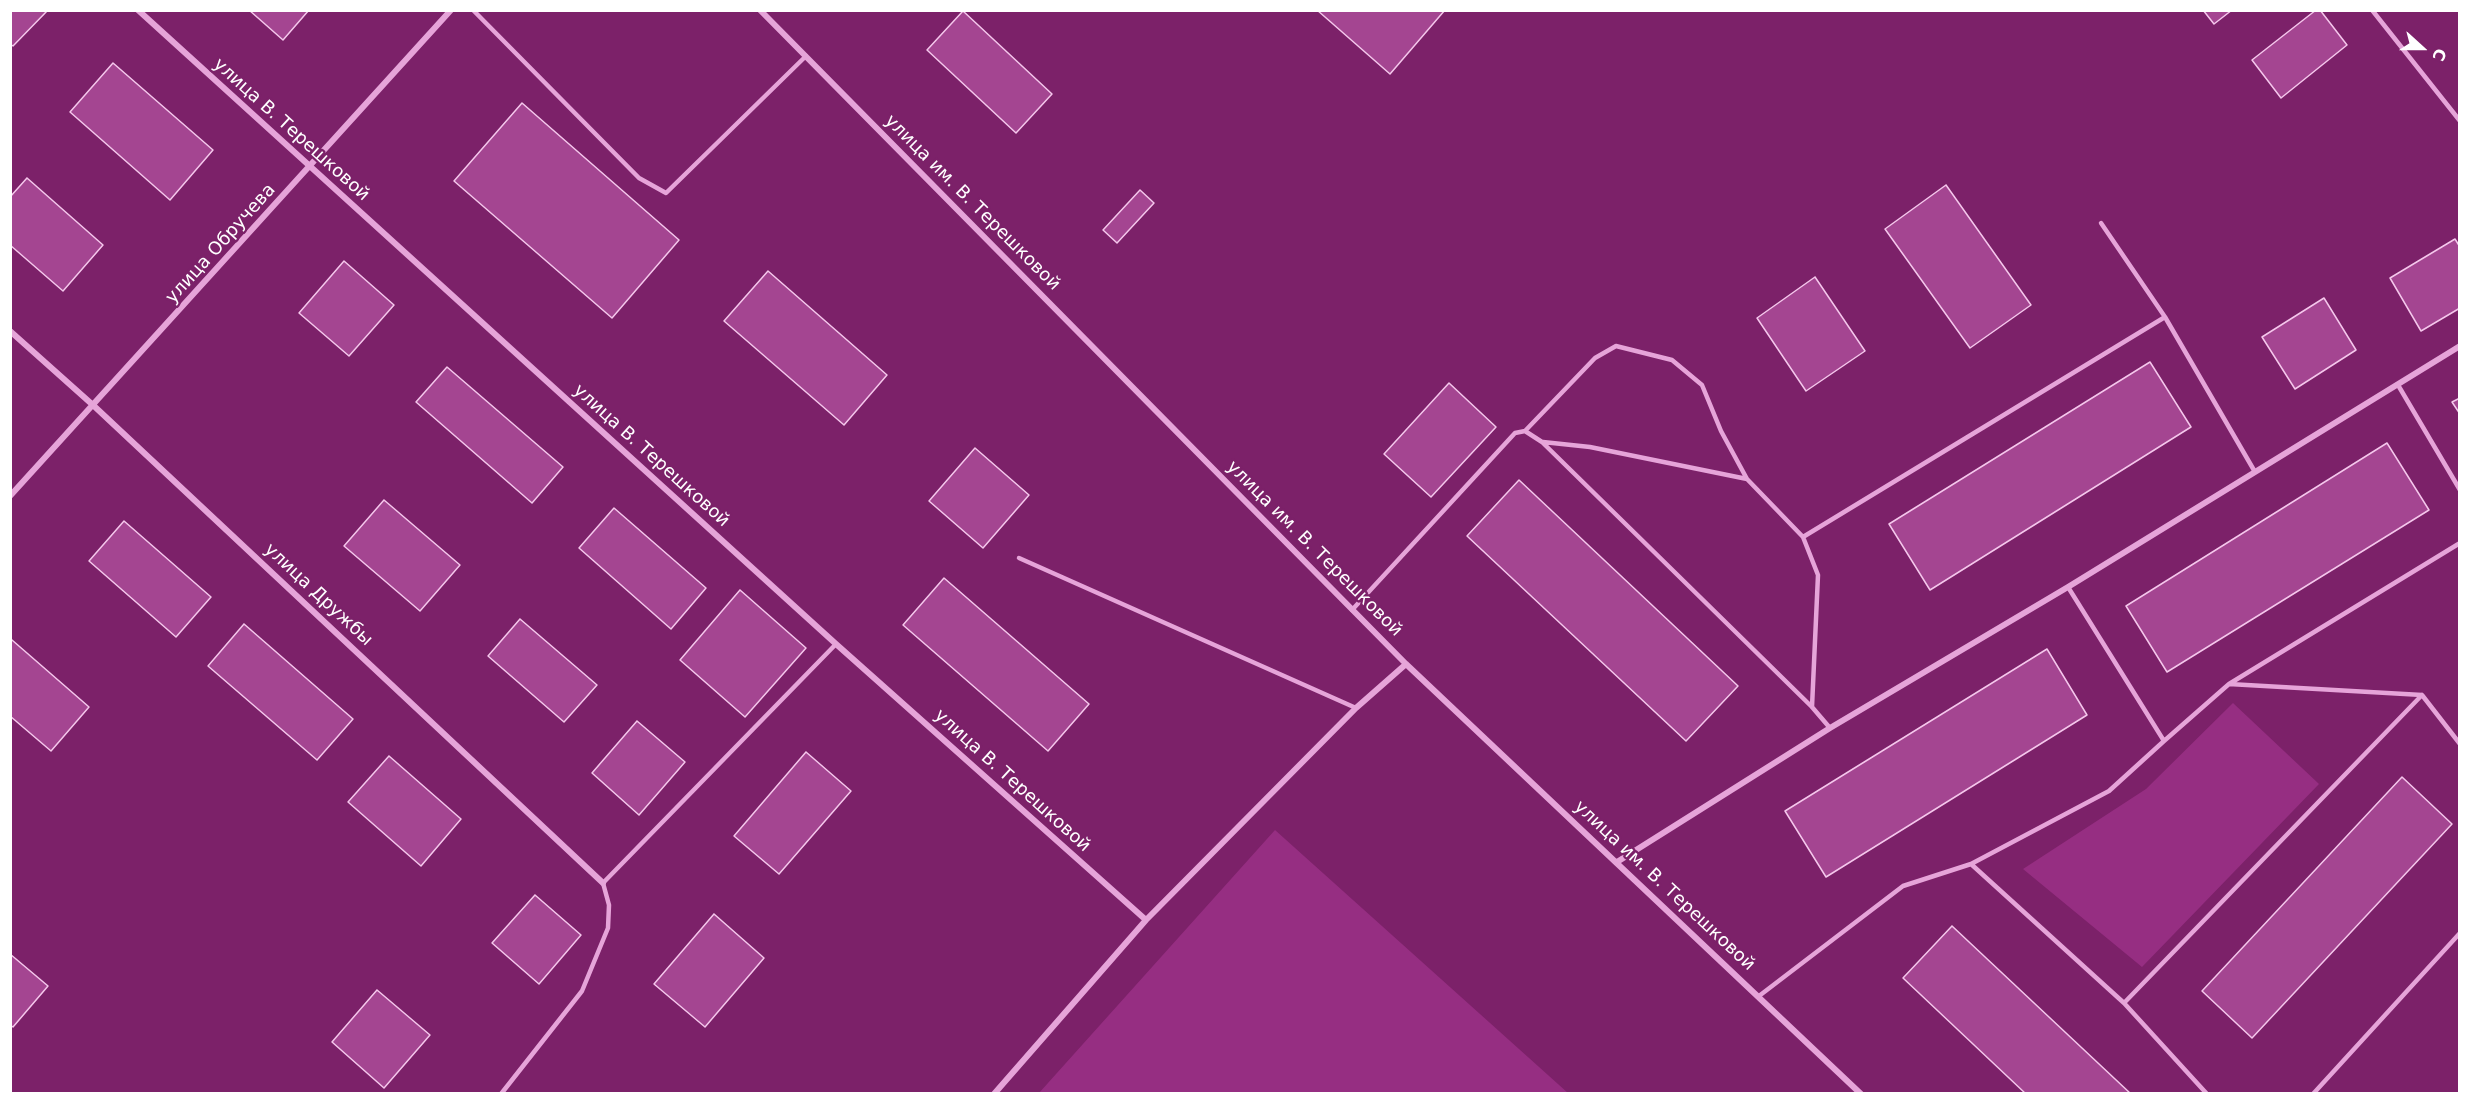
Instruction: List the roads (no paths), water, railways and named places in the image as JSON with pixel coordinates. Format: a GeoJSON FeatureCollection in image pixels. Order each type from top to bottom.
{"type":"FeatureCollection","features":[{"type":"Feature","properties":{"kind":"street","name":"улица В. Терешковой"},"geometry":{"type":"LineString","coordinates":[[138,10],[836,644],[1146,920]]}},
{"type":"Feature","properties":{"kind":"street","name":"улица Обручева"},"geometry":{"type":"LineString","coordinates":[[10,496],[451,10]]}},
{"type":"Feature","properties":{"kind":"street","name":"улица им. В. Терешковой"},"geometry":{"type":"LineString","coordinates":[[760,10],[1406,664],[1861,1094]]}},
{"type":"Feature","properties":{"kind":"street","name":"улица Дружбы"},"geometry":{"type":"LineString","coordinates":[[10,331],[94,406],[603,882]]}},
{"type":"Feature","properties":{"kind":"street"},"geometry":{"type":"LineString","coordinates":[[1617,862],[1830,728],[2068,587],[2460,346]]}},
{"type":"Feature","properties":{"kind":"street"},"geometry":{"type":"LineString","coordinates":[[994,1094],[1146,920],[1356,708],[1406,664]]}},
{"type":"Feature","properties":{"kind":"lane"},"geometry":{"type":"LineString","coordinates":[[473,10],[639,178],[666,194],[806,56]]}},
{"type":"Feature","properties":{"kind":"lane"},"geometry":{"type":"LineString","coordinates":[[2372,10],[2460,121]]}},
{"type":"Feature","properties":{"kind":"lane"},"geometry":{"type":"LineString","coordinates":[[2101,223],[2165,316],[2255,472]]}},
{"type":"Feature","properties":{"kind":"lane"},"geometry":{"type":"LineString","coordinates":[[1803,537],[2165,316]]}},
{"type":"Feature","properties":{"kind":"lane"},"geometry":{"type":"LineString","coordinates":[[1353,610],[1515,433],[1525,431],[1595,358],[1616,346],[1671,360],[1702,386],[1721,431],[1747,478],[1803,537],[1818,575],[1812,707]]}},
{"type":"Feature","properties":{"kind":"lane"},"geometry":{"type":"LineString","coordinates":[[2398,385],[2460,490]]}},
{"type":"Feature","properties":{"kind":"lane"},"geometry":{"type":"LineString","coordinates":[[1525,431],[1542,442],[1812,707],[1830,728]]}},
{"type":"Feature","properties":{"kind":"lane"},"geometry":{"type":"LineString","coordinates":[[1542,442],[1590,447],[1747,478]]}},
{"type":"Feature","properties":{"kind":"lane"},"geometry":{"type":"LineString","coordinates":[[1759,996],[1903,886],[1971,864],[2109,791],[2229,684],[2460,543]]}},
{"type":"Feature","properties":{"kind":"lane"},"geometry":{"type":"LineString","coordinates":[[1019,558],[1356,708]]}},
{"type":"Feature","properties":{"kind":"lane"},"geometry":{"type":"LineString","coordinates":[[2068,587],[2164,741]]}},
{"type":"Feature","properties":{"kind":"lane"},"geometry":{"type":"LineString","coordinates":[[501,1094],[582,991],[608,928],[609,904],[603,882],[836,644]]}},
{"type":"Feature","properties":{"kind":"lane"},"geometry":{"type":"LineString","coordinates":[[2229,684],[2422,695],[2460,744]]}},
{"type":"Feature","properties":{"kind":"lane"},"geometry":{"type":"LineString","coordinates":[[2124,1003],[2422,695]]}},
{"type":"Feature","properties":{"kind":"lane"},"geometry":{"type":"LineString","coordinates":[[1971,864],[2124,1003],[2207,1094]]}},
{"type":"Feature","properties":{"kind":"lane"},"geometry":{"type":"LineString","coordinates":[[2313,1094],[2460,933]]}}]}
